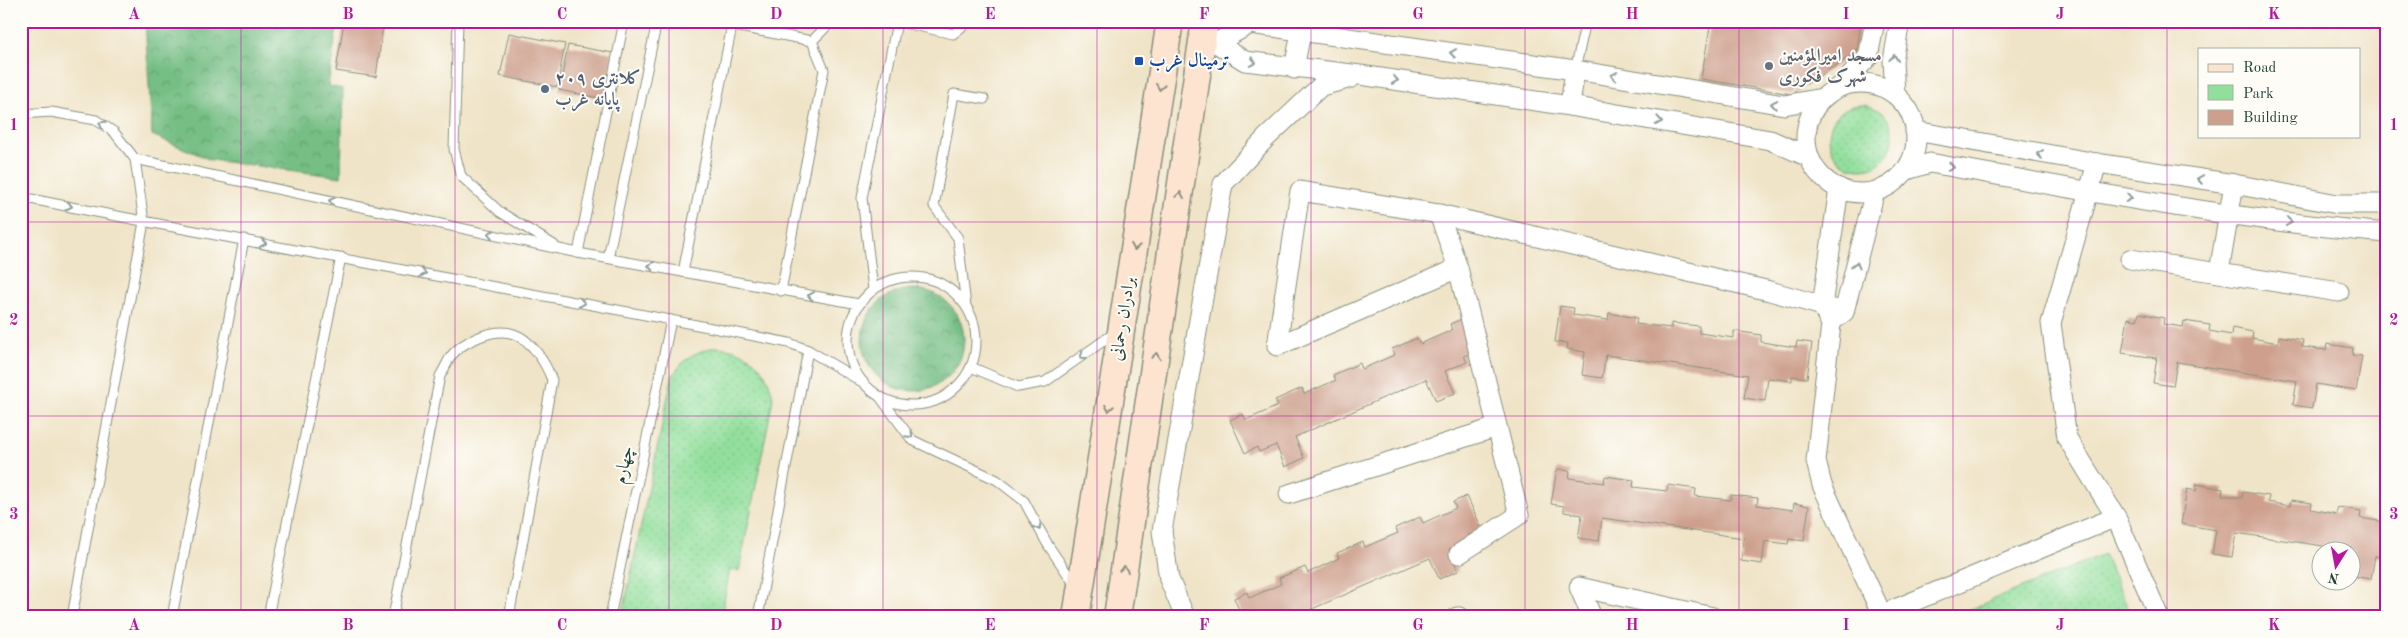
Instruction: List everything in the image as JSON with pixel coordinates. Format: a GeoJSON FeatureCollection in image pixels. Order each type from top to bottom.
{"type":"FeatureCollection","features":[{"type":"Feature","properties":{"kind":"main road","name":"برادران رحمانی"},"geometry":{"type":"LineString","coordinates":[[1076,617],[1170,21]]}},
{"type":"Feature","properties":{"kind":"main road"},"geometry":{"type":"LineString","coordinates":[[1117,617],[1208,35]]}},
{"type":"Feature","properties":{"kind":"street"},"geometry":{"type":"LineString","coordinates":[[1208,35],[1250,24],[1575,70],[1784,105],[1822,98],[1841,86],[1868,57],[1875,21]]}},
{"type":"Feature","properties":{"kind":"street"},"geometry":{"type":"LineString","coordinates":[[1895,94],[1893,61],[1900,21]]}},
{"type":"Feature","properties":{"kind":"street"},"geometry":{"type":"LineString","coordinates":[[1294,69],[1301,32]]}},
{"type":"Feature","properties":{"kind":"street"},"geometry":{"type":"LineString","coordinates":[[1208,35],[1245,61],[1294,69],[1360,75],[1570,106],[1770,140],[1809,157]]}},
{"type":"Feature","properties":{"kind":"street"},"geometry":{"type":"LineString","coordinates":[[1570,106],[1575,70]]}},
{"type":"Feature","properties":{"kind":"street"},"geometry":{"type":"LineString","coordinates":[[1185,617],[1170,579],[1162,531],[1223,184],[1266,138],[1321,86],[1360,75]]}},
{"type":"Feature","properties":{"kind":"street"},"geometry":{"type":"LineString","coordinates":[[1822,98],[1810,115],[1806,129],[1806,144],[1809,157],[1821,175],[1839,188],[1863,193],[1874,191],[1896,180],[1904,171],[1913,152],[1915,131],[1912,117],[1905,104],[1895,94],[1869,83],[1854,83],[1841,86]]}},
{"type":"Feature","properties":{"kind":"street"},"geometry":{"type":"LineString","coordinates":[[1915,131],[2097,163],[2234,184],[2337,204],[2387,204]]}},
{"type":"Feature","properties":{"kind":"street"},"geometry":{"type":"LineString","coordinates":[[1904,171],[1930,163],[2090,192],[2336,229],[2387,233]]}},
{"type":"Feature","properties":{"kind":"street"},"geometry":{"type":"LineString","coordinates":[[2097,163],[2052,323],[2067,438],[2116,517],[2159,617]]}},
{"type":"Feature","properties":{"kind":"street"},"geometry":{"type":"LineString","coordinates":[[2219,272],[2234,184]]}},
{"type":"Feature","properties":{"kind":"street"},"geometry":{"type":"LineString","coordinates":[[1822,306],[1839,188]]}},
{"type":"Feature","properties":{"kind":"street"},"geometry":{"type":"LineString","coordinates":[[1458,268],[1277,346],[1300,191],[1439,214],[1770,291],[1822,306],[1837,318]]}},
{"type":"Feature","properties":{"kind":"street"},"geometry":{"type":"LineString","coordinates":[[1874,191],[1837,318],[1816,460],[1822,485],[1881,616],[2116,517]]}},
{"type":"Feature","properties":{"kind":"street"},"geometry":{"type":"LineString","coordinates":[[1439,214],[1458,268],[1519,515],[1459,554]]}},
{"type":"Feature","properties":{"kind":"street"},"geometry":{"type":"LineString","coordinates":[[2130,259],[2339,292]]}},
{"type":"Feature","properties":{"kind":"street"},"geometry":{"type":"LineString","coordinates":[[1289,494],[1497,427]]}},
{"type":"Feature","properties":{"kind":"street"},"geometry":{"type":"LineString","coordinates":[[1592,617],[1579,587],[1713,617]]}},
{"type":"Feature","properties":{"kind":"lane"},"geometry":{"type":"LineString","coordinates":[[458,21],[454,149],[462,176],[500,212],[560,249]]}},
{"type":"Feature","properties":{"kind":"lane"},"geometry":{"type":"LineString","coordinates":[[578,252],[624,21]]}},
{"type":"Feature","properties":{"kind":"lane"},"geometry":{"type":"LineString","coordinates":[[608,258],[657,21]]}},
{"type":"Feature","properties":{"kind":"lane"},"geometry":{"type":"LineString","coordinates":[[708,21],[812,41]]}},
{"type":"Feature","properties":{"kind":"lane"},"geometry":{"type":"LineString","coordinates":[[812,41],[832,21]]}},
{"type":"Feature","properties":{"kind":"lane"},"geometry":{"type":"LineString","coordinates":[[873,289],[862,198],[896,22],[954,34],[969,21]]}},
{"type":"Feature","properties":{"kind":"lane"},"geometry":{"type":"LineString","coordinates":[[1575,70],[1586,21]]}},
{"type":"Feature","properties":{"kind":"lane"},"geometry":{"type":"LineString","coordinates":[[683,272],[732,26]]}},
{"type":"Feature","properties":{"kind":"lane"},"geometry":{"type":"LineString","coordinates":[[781,291],[824,70],[812,41]]}},
{"type":"Feature","properties":{"kind":"lane"},"geometry":{"type":"LineString","coordinates":[[880,396],[900,404],[922,404],[942,398],[959,385],[970,367],[976,347],[975,326],[966,306],[958,238],[934,206],[954,94],[984,99]]}},
{"type":"Feature","properties":{"kind":"lane"},"geometry":{"type":"LineString","coordinates":[[21,114],[51,112],[96,120],[114,132],[135,159],[144,222],[72,617]]}},
{"type":"Feature","properties":{"kind":"lane"},"geometry":{"type":"LineString","coordinates":[[135,159],[560,249],[859,304]]}},
{"type":"Feature","properties":{"kind":"lane"},"geometry":{"type":"LineString","coordinates":[[21,196],[144,222],[341,257],[671,320],[789,344],[808,350],[864,383],[880,396],[912,440],[997,480],[1024,501],[1048,545],[1080,592]]}},
{"type":"Feature","properties":{"kind":"lane"},"geometry":{"type":"LineString","coordinates":[[172,617],[244,239]]}},
{"type":"Feature","properties":{"kind":"lane"},"geometry":{"type":"LineString","coordinates":[[268,617],[341,257]]}},
{"type":"Feature","properties":{"kind":"lane"},"geometry":{"type":"LineString","coordinates":[[864,383],[852,365],[848,345],[850,324],[859,304],[873,289],[892,280],[913,276],[934,280],[952,291],[966,306]]}},
{"type":"Feature","properties":{"kind":"lane","name":"چهارم"},"geometry":{"type":"LineString","coordinates":[[610,617],[671,320]]}},
{"type":"Feature","properties":{"kind":"lane"},"geometry":{"type":"LineString","coordinates":[[970,367],[1018,387],[1045,382],[1122,328]]}},
{"type":"Feature","properties":{"kind":"lane"},"geometry":{"type":"LineString","coordinates":[[393,617],[440,376],[451,356],[468,341],[491,334],[514,334],[533,348],[546,364],[552,380],[510,617]]}},
{"type":"Feature","properties":{"kind":"lane"},"geometry":{"type":"LineString","coordinates":[[758,617],[808,350]]}},
{"type":"Feature","properties":{"kind":"green space"},"geometry":{"type":"Polygon","coordinates":[[[145,21],[338,21],[328,86],[343,89],[341,177],[211,160],[152,135],[145,21]]]}},
{"type":"Feature","properties":{"kind":"green space"},"geometry":{"type":"Polygon","coordinates":[[[1861,105],[1873,107],[1884,114],[1891,125],[1893,137],[1891,149],[1884,160],[1873,167],[1861,169],[1849,167],[1838,160],[1831,149],[1829,137],[1831,125],[1838,114],[1849,107],[1861,105]]]}},
{"type":"Feature","properties":{"kind":"green space"},"geometry":{"type":"Polygon","coordinates":[[[913,289],[932,293],[949,304],[960,321],[964,340],[960,359],[949,376],[932,387],[913,391],[894,387],[877,376],[866,359],[862,340],[866,321],[877,304],[894,293],[913,289]]]}},
{"type":"Feature","properties":{"kind":"green space"},"geometry":{"type":"Polygon","coordinates":[[[716,347],[738,351],[755,362],[767,378],[773,399],[739,571],[730,569],[721,617],[622,617],[672,377],[690,357],[716,347]]]}},
{"type":"Feature","properties":{"kind":"green space"},"geometry":{"type":"Polygon","coordinates":[[[2104,554],[2132,617],[1951,617],[2104,554]]]}},
{"type":"Feature","properties":{"kind":"building"},"geometry":{"type":"Polygon","coordinates":[[[344,21],[383,26],[376,77],[336,71],[344,21]]]}},
{"type":"Feature","properties":{"kind":"building","name":"مسجد امیرالمؤمنین شهرک فکوری"},"geometry":{"type":"Polygon","coordinates":[[[1711,21],[1861,21],[1857,52],[1791,94],[1701,79],[1711,21]]]}},
{"type":"Feature","properties":{"kind":"building"},"geometry":{"type":"Polygon","coordinates":[[[509,33],[565,44],[557,87],[500,76],[509,33]]]}},
{"type":"Feature","properties":{"kind":"building"},"geometry":{"type":"Polygon","coordinates":[[[568,45],[613,53],[604,99],[559,90],[568,45]]]}},
{"type":"Feature","properties":{"kind":"building"},"geometry":{"type":"Polygon","coordinates":[[[1560,306],[1574,308],[1573,315],[1608,320],[1609,313],[1637,318],[1636,324],[1671,328],[1671,323],[1699,326],[1699,333],[1734,338],[1734,331],[1761,335],[1761,342],[1796,347],[1797,341],[1812,343],[1807,378],[1792,376],[1792,381],[1768,378],[1765,401],[1744,398],[1748,375],[1606,355],[1602,378],[1582,375],[1585,352],[1567,349],[1568,343],[1555,342],[1560,306]]]}},
{"type":"Feature","properties":{"kind":"building"},"geometry":{"type":"Polygon","coordinates":[[[2139,313],[2164,318],[2163,324],[2183,327],[2184,321],[2210,325],[2209,331],[2231,335],[2232,328],[2253,332],[2252,338],[2278,343],[2279,336],[2303,340],[2302,347],[2326,350],[2327,344],[2353,348],[2352,355],[2362,356],[2356,391],[2316,384],[2312,408],[2293,405],[2297,381],[2177,362],[2173,386],[2153,383],[2157,358],[2122,353],[2128,318],[2137,320],[2139,313]]]}},
{"type":"Feature","properties":{"kind":"building"},"geometry":{"type":"Polygon","coordinates":[[[1464,318],[1478,351],[1464,356],[1467,362],[1445,371],[1455,393],[1436,401],[1426,379],[1295,437],[1304,458],[1285,467],[1276,445],[1259,452],[1257,447],[1245,453],[1230,420],[1243,414],[1246,420],[1278,406],[1275,400],[1302,388],[1304,394],[1336,380],[1333,375],[1360,363],[1362,369],[1394,355],[1392,349],[1417,338],[1420,344],[1452,330],[1450,324],[1464,318]]]}},
{"type":"Feature","properties":{"kind":"building"},"geometry":{"type":"Polygon","coordinates":[[[1557,469],[1570,471],[1569,478],[1604,483],[1605,476],[1634,480],[1633,487],[1667,491],[1668,485],[1696,489],[1695,496],[1730,500],[1731,495],[1758,498],[1757,505],[1793,510],[1794,503],[1809,506],[1804,541],[1789,539],[1788,544],[1765,541],[1762,564],[1741,561],[1744,538],[1602,518],[1599,541],[1578,538],[1582,515],[1564,512],[1564,506],[1551,504],[1557,469]]]}},
{"type":"Feature","properties":{"kind":"building"},"geometry":{"type":"Polygon","coordinates":[[[2197,484],[2223,489],[2222,495],[2242,498],[2243,492],[2269,496],[2268,502],[2290,506],[2291,500],[2312,503],[2311,509],[2336,514],[2338,507],[2361,511],[2360,518],[2385,522],[2387,515],[2387,558],[2375,556],[2371,579],[2360,577],[2360,540],[2310,540],[2310,544],[2236,533],[2232,557],[2212,554],[2216,530],[2181,524],[2187,489],[2196,491],[2197,484]]]}},
{"type":"Feature","properties":{"kind":"building"},"geometry":{"type":"Polygon","coordinates":[[[1467,496],[1482,529],[1468,535],[1470,540],[1449,549],[1458,571],[1439,579],[1430,558],[1298,615],[1299,617],[1242,617],[1234,598],[1247,592],[1249,598],[1281,584],[1279,578],[1305,567],[1308,573],[1339,558],[1337,553],[1363,542],[1365,547],[1398,533],[1395,528],[1420,517],[1423,523],[1456,508],[1453,502],[1467,496]]]}},
{"type":"Feature","properties":{"kind":"place","name":"ترمینال غرب"},"geometry":{"type":"Point","coordinates":[1139,61]}},
{"type":"Feature","properties":{"kind":"place","name":"مسجد امیرالمؤمنین شهرک فکوری"},"geometry":{"type":"Point","coordinates":[1769,66]}},
{"type":"Feature","properties":{"kind":"place","name":"کلانتری ۲۰۹ پایانه غرب"},"geometry":{"type":"Point","coordinates":[545,89]}}]}
